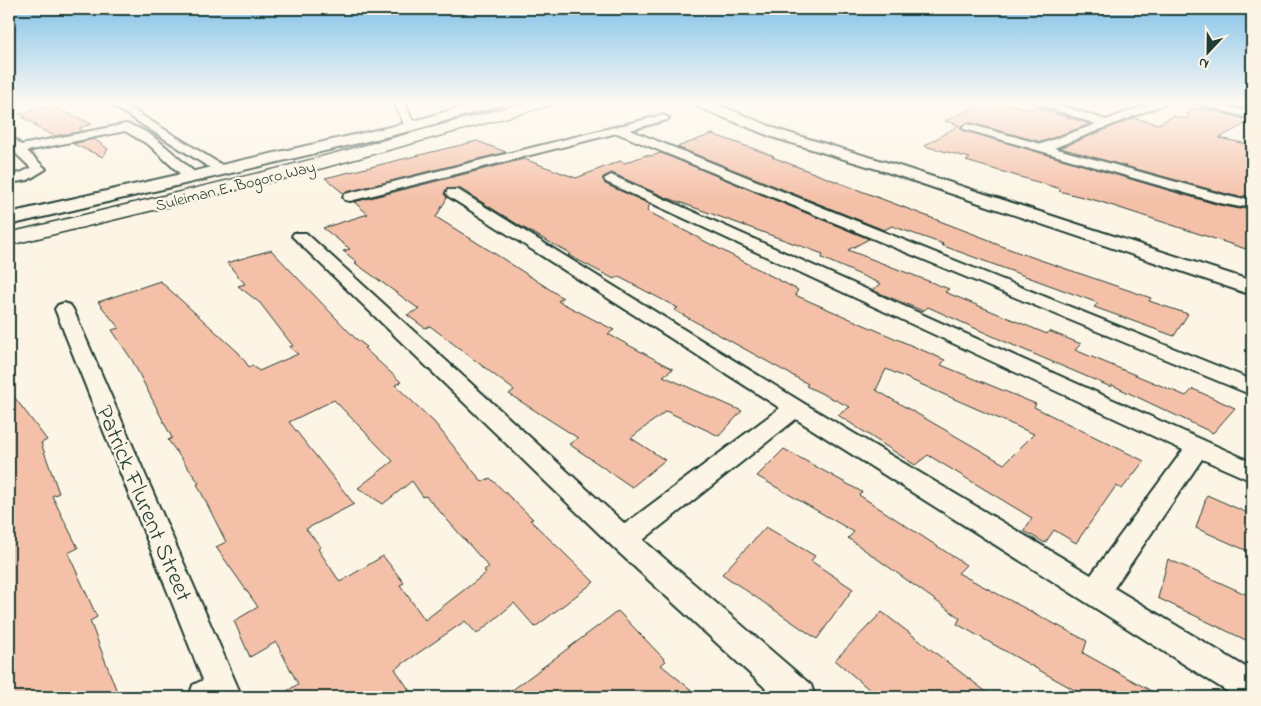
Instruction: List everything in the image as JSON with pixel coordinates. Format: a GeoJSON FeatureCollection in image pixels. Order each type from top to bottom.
{"type":"FeatureCollection","features":[{"type":"Feature","properties":{"kind":"main road","name":"Suleiman E. Bogoro Way"},"geometry":{"type":"LineString","coordinates":[[9,239],[280,174],[424,135]]}},
{"type":"Feature","properties":{"kind":"street"},"geometry":{"type":"LineString","coordinates":[[24,154],[134,135]]}},
{"type":"Feature","properties":{"kind":"street"},"geometry":{"type":"LineString","coordinates":[[140,135],[175,160],[192,177]]}},
{"type":"Feature","properties":{"kind":"street"},"geometry":{"type":"LineString","coordinates":[[166,135],[223,170]]}},
{"type":"Feature","properties":{"kind":"street","name":"Suleiman E. Bogoro Way"},"geometry":{"type":"LineString","coordinates":[[9,219],[375,135]]}},
{"type":"Feature","properties":{"kind":"street"},"geometry":{"type":"LineString","coordinates":[[350,197],[600,135]]}},
{"type":"Feature","properties":{"kind":"street"},"geometry":{"type":"LineString","coordinates":[[632,135],[1252,388]]}},
{"type":"Feature","properties":{"kind":"street"},"geometry":{"type":"LineString","coordinates":[[780,135],[893,169],[1252,288]]}},
{"type":"Feature","properties":{"kind":"street"},"geometry":{"type":"LineString","coordinates":[[996,135],[1246,201],[1252,213]]}},
{"type":"Feature","properties":{"kind":"street"},"geometry":{"type":"LineString","coordinates":[[1042,148],[1078,135]]}},
{"type":"Feature","properties":{"kind":"street"},"geometry":{"type":"LineString","coordinates":[[9,140],[38,169],[23,177],[9,179]]}},
{"type":"Feature","properties":{"kind":"street"},"geometry":{"type":"LineString","coordinates":[[612,179],[1252,472]]}},
{"type":"Feature","properties":{"kind":"street"},"geometry":{"type":"LineString","coordinates":[[453,193],[795,408],[1252,689]]}},
{"type":"Feature","properties":{"kind":"street"},"geometry":{"type":"LineString","coordinates":[[300,236],[624,540],[799,697]]}},
{"type":"Feature","properties":{"kind":"street","name":"Patrick Flurent Street"},"geometry":{"type":"LineString","coordinates":[[64,309],[218,694]]}},
{"type":"Feature","properties":{"kind":"street"},"geometry":{"type":"LineString","coordinates":[[624,540],[795,408]]}},
{"type":"Feature","properties":{"kind":"street"},"geometry":{"type":"LineString","coordinates":[[1094,593],[1198,447]]}},
{"type":"Feature","properties":{"kind":"building"},"geometry":{"type":"Polygon","coordinates":[[[709,135],[715,135],[774,156],[772,157],[1020,253],[1151,298],[1149,301],[1188,314],[1174,336],[1094,307],[1098,303],[941,245],[943,244],[892,226],[884,230],[677,147],[709,135]]]}},
{"type":"Feature","properties":{"kind":"building"},"geometry":{"type":"Polygon","coordinates":[[[942,135],[980,135],[1219,205],[1240,209],[1252,206],[1252,251],[1098,201],[1059,191],[1061,189],[966,161],[970,158],[924,146],[942,135]]]}},
{"type":"Feature","properties":{"kind":"building"},"geometry":{"type":"Polygon","coordinates":[[[1015,135],[1060,135],[1041,142],[1015,135]]]}},
{"type":"Feature","properties":{"kind":"building"},"geometry":{"type":"Polygon","coordinates":[[[1092,135],[1225,135],[1219,138],[1252,145],[1252,194],[1240,197],[1227,194],[1060,148],[1092,135]]]}},
{"type":"Feature","properties":{"kind":"building"},"geometry":{"type":"Polygon","coordinates":[[[94,139],[108,149],[103,157],[73,144],[94,139]]]}},
{"type":"Feature","properties":{"kind":"building"},"geometry":{"type":"Polygon","coordinates":[[[477,141],[506,152],[343,193],[325,178],[477,141]]]}},
{"type":"Feature","properties":{"kind":"building"},"geometry":{"type":"Polygon","coordinates":[[[661,153],[869,239],[848,250],[949,289],[945,292],[1047,334],[1049,331],[1081,344],[1075,350],[1186,396],[1193,389],[1235,408],[1213,433],[1112,385],[1111,387],[928,307],[923,311],[872,290],[881,284],[822,258],[823,254],[665,197],[612,173],[603,177],[605,184],[650,204],[647,211],[798,290],[795,295],[945,360],[941,365],[1036,404],[1034,407],[1144,461],[1122,489],[1116,486],[1076,543],[1054,530],[1045,543],[1024,531],[1032,518],[928,455],[915,465],[838,415],[850,407],[806,386],[808,384],[674,310],[678,308],[619,277],[614,279],[568,255],[571,254],[522,227],[459,188],[446,189],[444,194],[447,198],[436,217],[563,298],[558,301],[614,330],[608,334],[673,369],[663,376],[742,411],[719,436],[666,411],[631,438],[665,460],[632,487],[569,444],[578,438],[509,394],[514,390],[430,326],[425,328],[407,315],[419,309],[355,263],[357,262],[343,251],[350,249],[323,228],[368,214],[354,202],[524,159],[576,178],[620,161],[625,163],[646,155],[651,156],[661,153]],[[886,369],[876,390],[1004,464],[1034,434],[886,369]]]}},
{"type":"Feature","properties":{"kind":"building"},"geometry":{"type":"Polygon","coordinates":[[[271,250],[355,338],[367,347],[364,348],[401,382],[395,385],[434,422],[482,482],[490,478],[594,582],[535,627],[514,603],[477,634],[465,621],[395,669],[414,697],[278,697],[298,684],[276,642],[250,657],[234,621],[258,607],[216,547],[226,542],[197,484],[199,483],[168,440],[172,438],[132,360],[112,330],[119,328],[98,302],[160,281],[239,353],[249,367],[252,365],[259,371],[298,354],[289,347],[293,346],[260,303],[238,286],[245,284],[227,263],[271,250]],[[334,400],[289,422],[354,504],[306,529],[321,547],[318,549],[340,582],[383,556],[404,583],[400,585],[425,620],[486,573],[484,570],[489,567],[426,496],[423,497],[412,481],[383,504],[358,488],[393,461],[334,400]]]}},
{"type":"Feature","properties":{"kind":"building"},"geometry":{"type":"Polygon","coordinates":[[[9,390],[47,440],[41,443],[59,493],[52,496],[78,548],[68,553],[97,617],[90,621],[119,697],[9,697],[9,390]]]}},
{"type":"Feature","properties":{"kind":"building"},"geometry":{"type":"Polygon","coordinates":[[[784,449],[862,492],[859,495],[966,565],[958,573],[1087,641],[1083,653],[1162,697],[1087,697],[957,624],[960,618],[848,538],[854,532],[757,476],[784,449]]]}},
{"type":"Feature","properties":{"kind":"building"},"geometry":{"type":"Polygon","coordinates":[[[1207,495],[1252,515],[1252,553],[1196,528],[1207,495]]]}},
{"type":"Feature","properties":{"kind":"building"},"geometry":{"type":"Polygon","coordinates":[[[766,527],[815,556],[811,561],[853,589],[817,639],[722,574],[766,527]]]}},
{"type":"Feature","properties":{"kind":"building"},"geometry":{"type":"Polygon","coordinates":[[[1168,559],[1252,597],[1252,643],[1158,598],[1168,559]]]}},
{"type":"Feature","properties":{"kind":"building"},"geometry":{"type":"Polygon","coordinates":[[[618,611],[666,661],[661,665],[700,697],[503,697],[618,611]]]}},
{"type":"Feature","properties":{"kind":"building"},"geometry":{"type":"Polygon","coordinates":[[[882,612],[993,697],[878,697],[835,660],[882,612]]]}}]}
